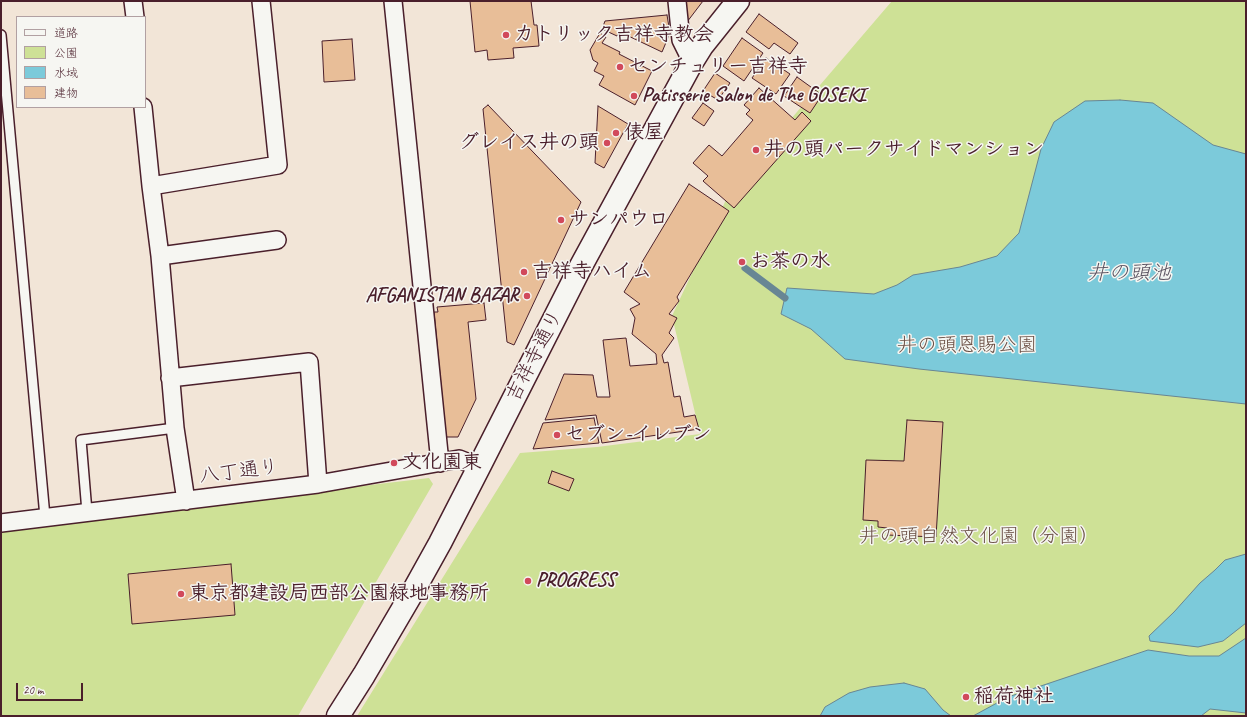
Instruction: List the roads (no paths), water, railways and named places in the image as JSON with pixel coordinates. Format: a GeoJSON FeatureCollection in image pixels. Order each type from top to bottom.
{"type":"FeatureCollection","features":[{"type":"Feature","properties":{"kind":"main road","name":"吉祥寺通り"},"geometry":{"type":"LineString","coordinates":[[338,716],[415,588],[480,467],[581,266],[692,62],[702,46],[738,1]]}},
{"type":"Feature","properties":{"kind":"street"},"geometry":{"type":"LineString","coordinates":[[133,1],[134,16]]}},
{"type":"Feature","properties":{"kind":"street"},"geometry":{"type":"LineString","coordinates":[[151,186],[278,166],[262,1]]}},
{"type":"Feature","properties":{"kind":"street"},"geometry":{"type":"LineString","coordinates":[[393,1],[440,463]]}},
{"type":"Feature","properties":{"kind":"street"},"geometry":{"type":"LineString","coordinates":[[677,1],[681,40],[692,62]]}},
{"type":"Feature","properties":{"kind":"street"},"geometry":{"type":"LineString","coordinates":[[143,108],[160,256],[175,428],[186,501]]}},
{"type":"Feature","properties":{"kind":"street"},"geometry":{"type":"LineString","coordinates":[[160,256],[277,240]]}},
{"type":"Feature","properties":{"kind":"street"},"geometry":{"type":"LineString","coordinates":[[170,378],[309,362],[318,484]]}},
{"type":"Feature","properties":{"kind":"street","name":"八丁通り"},"geometry":{"type":"LineString","coordinates":[[1,523],[318,484],[459,459],[480,467]]}},
{"type":"Feature","properties":{"kind":"lane"},"geometry":{"type":"LineString","coordinates":[[1,35],[46,517]]}},
{"type":"Feature","properties":{"kind":"lane"},"geometry":{"type":"LineString","coordinates":[[87,512],[81,440],[175,428]]}},
{"type":"Feature","properties":{"kind":"water","name":"井の頭池"},"geometry":{"type":"Polygon","coordinates":[[[1120,100],[1153,103],[1213,145],[1246,154],[1246,404],[919,369],[845,359],[811,329],[781,314],[787,288],[874,294],[897,285],[913,275],[960,267],[997,256],[1019,233],[1041,149],[1054,122],[1085,101],[1120,100]]]}},
{"type":"Feature","properties":{"kind":"water"},"geometry":{"type":"Polygon","coordinates":[[[1246,554],[1246,623],[1223,641],[1198,647],[1150,641],[1149,636],[1174,612],[1200,583],[1225,560],[1246,554]]]}},
{"type":"Feature","properties":{"kind":"water"},"geometry":{"type":"Polygon","coordinates":[[[1246,638],[1246,713],[1210,709],[1201,716],[973,716],[1008,697],[1148,650],[1189,656],[1219,656],[1246,638]]]}},
{"type":"Feature","properties":{"kind":"water"},"geometry":{"type":"Polygon","coordinates":[[[904,683],[925,689],[943,710],[951,716],[820,716],[825,707],[849,693],[870,687],[904,683]]]}},
{"type":"Feature","properties":{"kind":"waterway"},"geometry":{"type":"LineString","coordinates":[[745,268],[785,298]]}},
{"type":"Feature","properties":{"kind":"place","name":"カトリック吉祥寺教会"},"geometry":{"type":"Point","coordinates":[506,35]}},
{"type":"Feature","properties":{"kind":"place","name":"センチュリー吉祥寺"},"geometry":{"type":"Point","coordinates":[620,67]}},
{"type":"Feature","properties":{"kind":"place","name":"Patisserie Salon de The GOSEKI"},"geometry":{"type":"Point","coordinates":[634,96]}},
{"type":"Feature","properties":{"kind":"place","name":"俵屋"},"geometry":{"type":"Point","coordinates":[616,133]}},
{"type":"Feature","properties":{"kind":"place","name":"グレイス井の頭"},"geometry":{"type":"Point","coordinates":[607,143]}},
{"type":"Feature","properties":{"kind":"place","name":"井の頭パークサイドマンション"},"geometry":{"type":"Point","coordinates":[756,150]}},
{"type":"Feature","properties":{"kind":"place","name":"サンパウロ"},"geometry":{"type":"Point","coordinates":[561,220]}},
{"type":"Feature","properties":{"kind":"place","name":"お茶の水"},"geometry":{"type":"Point","coordinates":[742,262]}},
{"type":"Feature","properties":{"kind":"place","name":"吉祥寺ハイム"},"geometry":{"type":"Point","coordinates":[524,272]}},
{"type":"Feature","properties":{"kind":"place","name":"AFGANISTAN BAZAR"},"geometry":{"type":"Point","coordinates":[527,296]}},
{"type":"Feature","properties":{"kind":"place","name":"セブン-イレブン"},"geometry":{"type":"Point","coordinates":[557,435]}},
{"type":"Feature","properties":{"kind":"place","name":"文化園東"},"geometry":{"type":"Point","coordinates":[394,463]}},
{"type":"Feature","properties":{"kind":"place","name":"PROGRESS"},"geometry":{"type":"Point","coordinates":[528,581]}},
{"type":"Feature","properties":{"kind":"place","name":"東京都建設局西部公園緑地事務所"},"geometry":{"type":"Point","coordinates":[181,594]}},
{"type":"Feature","properties":{"kind":"place","name":"稲荷神社"},"geometry":{"type":"Point","coordinates":[966,697]}},
{"type":"Feature","properties":{"kind":"park label","name":"井の頭恩賜公園"},"geometry":{"type":"Point","coordinates":[967,346]}},
{"type":"Feature","properties":{"kind":"park label","name":"井の頭自然文化園（分園）"},"geometry":{"type":"Point","coordinates":[979,537]}}]}
